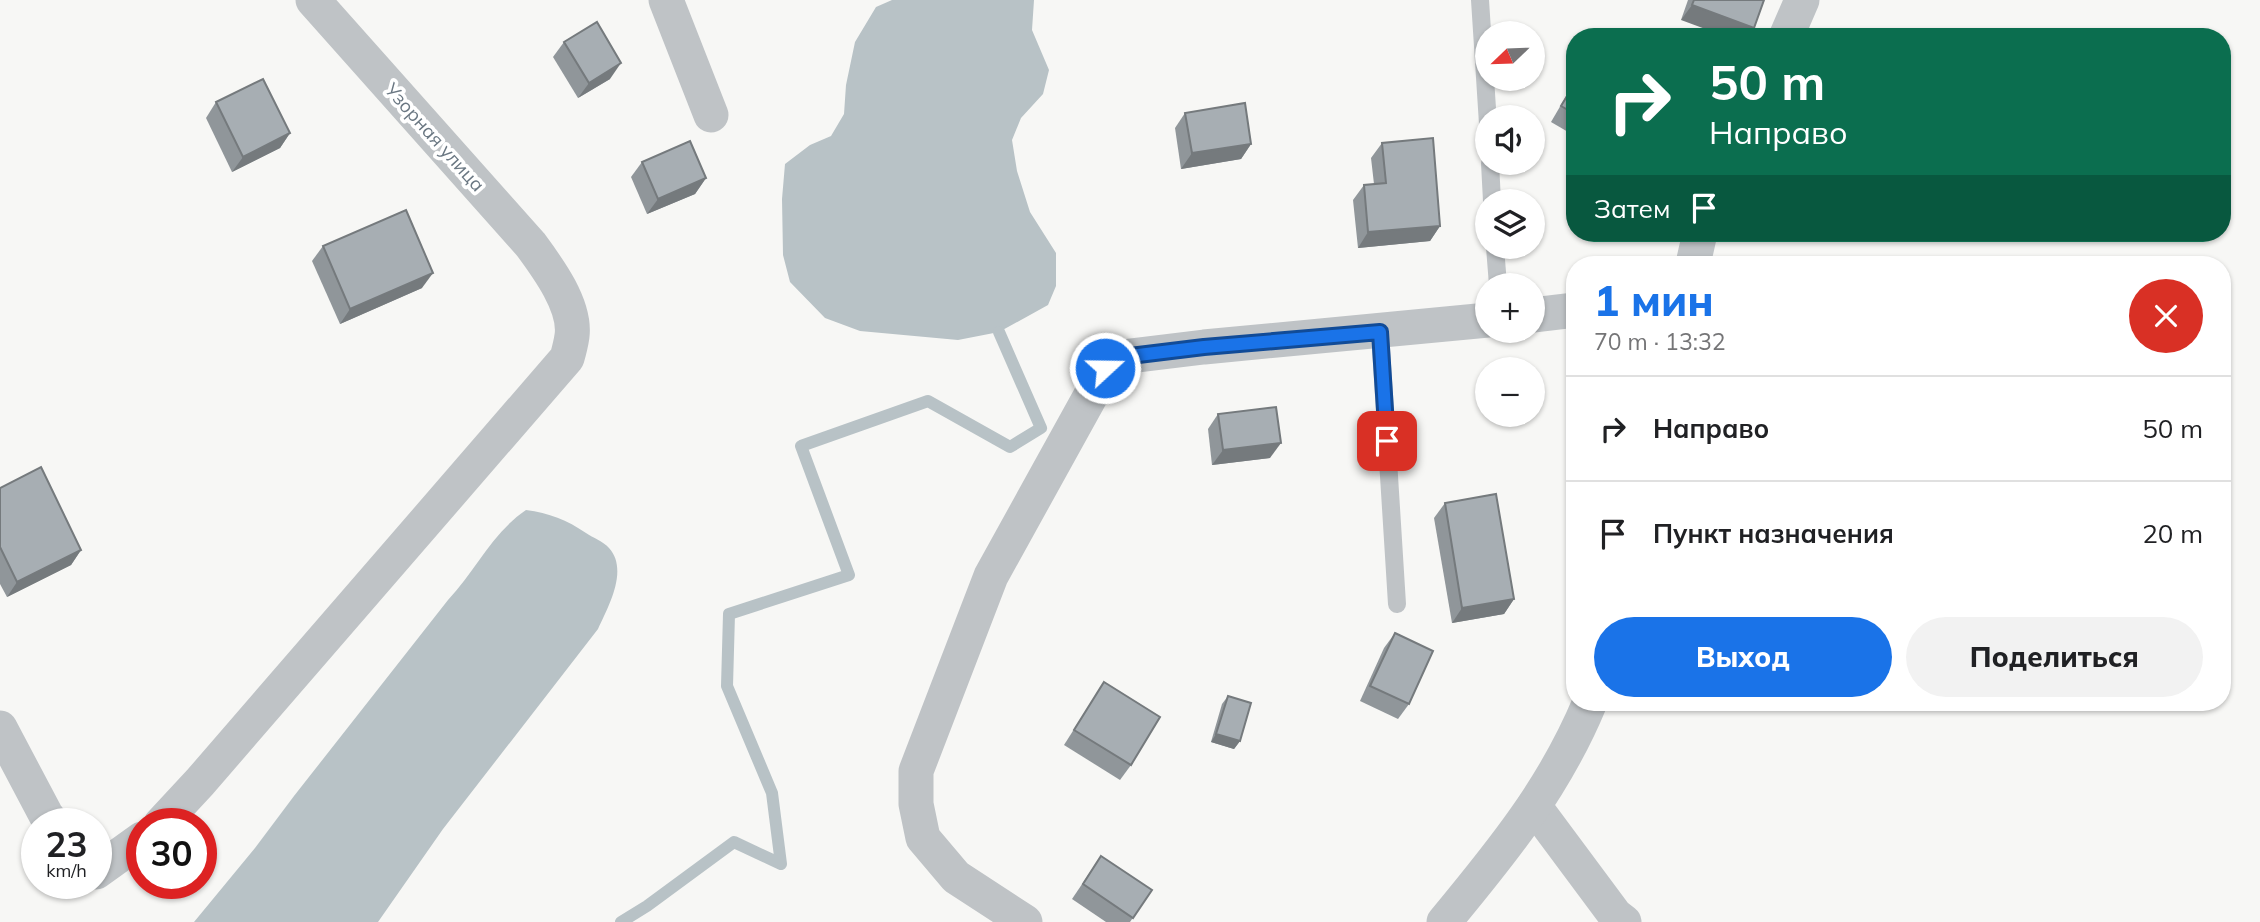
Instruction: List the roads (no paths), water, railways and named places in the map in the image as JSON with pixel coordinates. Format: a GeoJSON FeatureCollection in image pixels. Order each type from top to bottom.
{"type":"FeatureCollection","features":[{"type":"Feature","properties":{"kind":"street","name":"Узорная улица"},"geometry":{"type":"LineString","coordinates":[[175,808],[567,358],[573,333],[567,308],[554,276],[531,246],[313,0]]}},
{"type":"Feature","properties":{"kind":"street"},"geometry":{"type":"LineString","coordinates":[[666,0],[711,116]]}},
{"type":"Feature","properties":{"kind":"street"},"geometry":{"type":"LineString","coordinates":[[1790,28],[1802,0]]}},
{"type":"Feature","properties":{"kind":"street"},"geometry":{"type":"LineString","coordinates":[[1545,314],[1566,311]]}},
{"type":"Feature","properties":{"kind":"street"},"geometry":{"type":"LineString","coordinates":[[1025,922],[956,877],[923,838],[916,804],[916,771],[991,576],[1105,368],[1130,356],[1475,321]]}},
{"type":"Feature","properties":{"kind":"street"},"geometry":{"type":"LineString","coordinates":[[1444,922],[1524,823],[1576,736],[1586,711]]}},
{"type":"Feature","properties":{"kind":"street"},"geometry":{"type":"LineString","coordinates":[[0,728],[42,808]]}},
{"type":"Feature","properties":{"kind":"street"},"geometry":{"type":"LineString","coordinates":[[1534,806],[1615,915],[1624,922]]}},
{"type":"Feature","properties":{"kind":"lane"},"geometry":{"type":"LineString","coordinates":[[1480,0],[1487,105]]}},
{"type":"Feature","properties":{"kind":"lane"},"geometry":{"type":"LineString","coordinates":[[1380,332],[1397,604]]}},
{"type":"Feature","properties":{"kind":"waterway"},"geometry":{"type":"LineString","coordinates":[[621,922],[734,842],[781,864],[772,793],[727,686],[729,614],[849,575],[801,446],[928,401],[1010,447],[1041,428],[999,332]]}}]}
